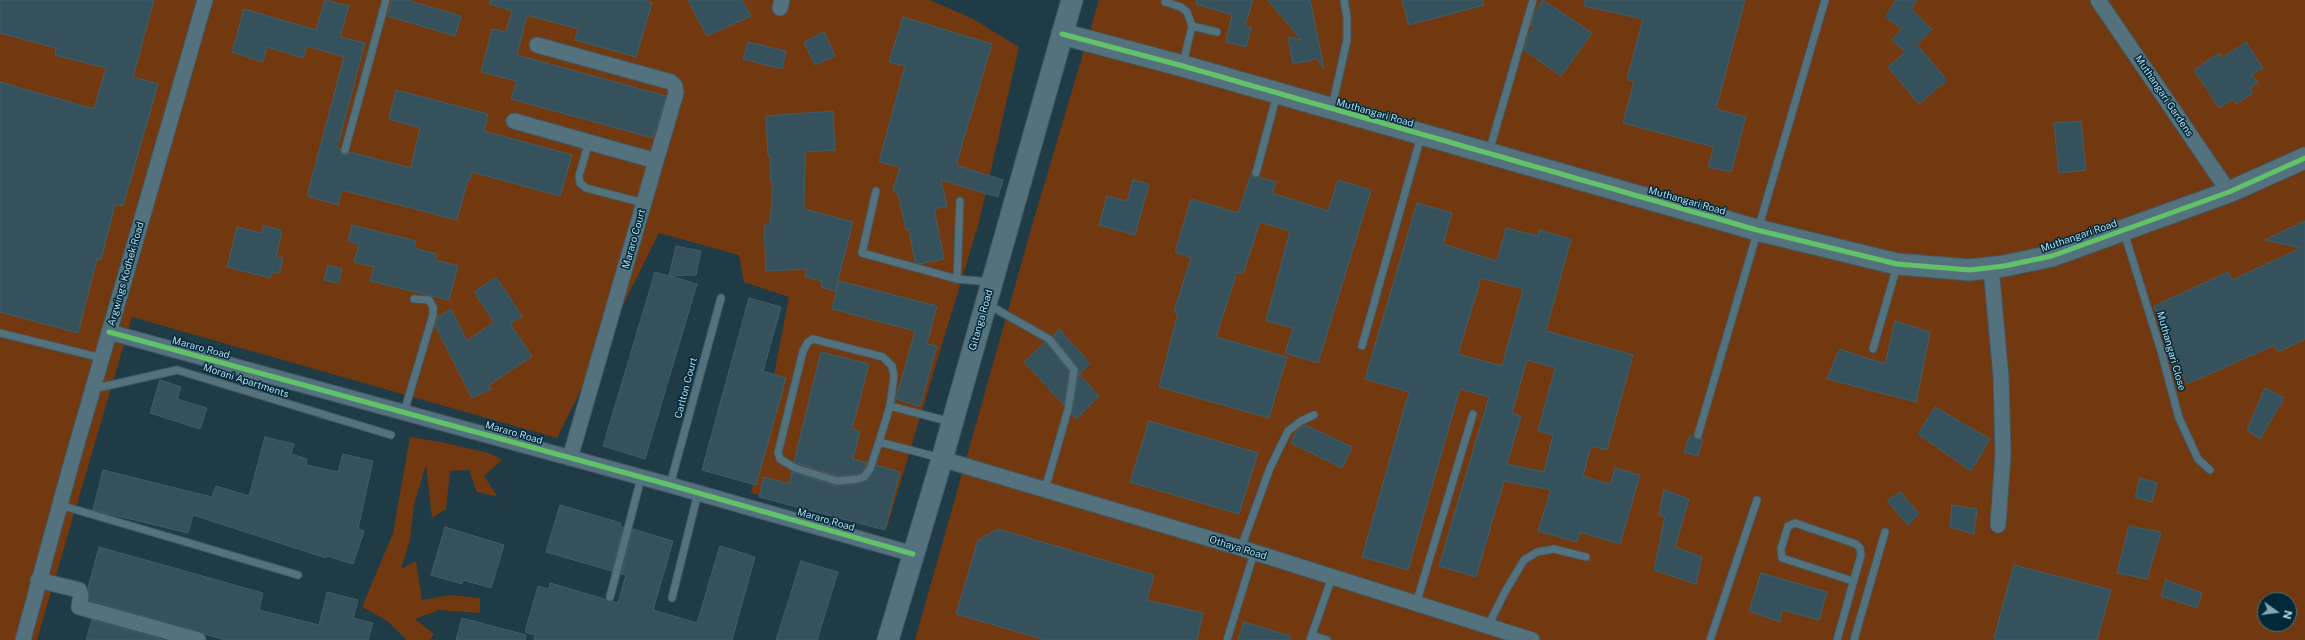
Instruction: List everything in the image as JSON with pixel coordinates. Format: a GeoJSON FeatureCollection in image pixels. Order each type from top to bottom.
{"type":"FeatureCollection","features":[{"type":"Feature","properties":{"kind":"street","name":"Argwings Kodhek Road"},"geometry":{"type":"LineString","coordinates":[[23,640],[38,580],[205,0]]}},
{"type":"Feature","properties":{"kind":"street","name":"Gitanga Road"},"geometry":{"type":"LineString","coordinates":[[888,640],[942,459],[1072,0]]}},
{"type":"Feature","properties":{"kind":"street","name":"Muthangari Gardens"},"geometry":{"type":"LineString","coordinates":[[2098,0],[2229,192]]}},
{"type":"Feature","properties":{"kind":"street","name":"Muthangari Road"},"geometry":{"type":"LineString","coordinates":[[1062,34],[1183,66],[1421,136],[1757,230],[1897,264],[1970,270],[1991,268],[2052,256],[2229,192],[2305,158]]}},
{"type":"Feature","properties":{"kind":"street","name":"Mararo Court"},"geometry":{"type":"LineString","coordinates":[[537,45],[671,82],[675,86],[676,93],[570,458]]}},
{"type":"Feature","properties":{"kind":"street"},"geometry":{"type":"LineString","coordinates":[[514,121],[656,161]]}},
{"type":"Feature","properties":{"kind":"street"},"geometry":{"type":"LineString","coordinates":[[1991,268],[2001,377],[2003,447],[1998,525]]}},
{"type":"Feature","properties":{"kind":"street","name":"Mararo Road"},"geometry":{"type":"LineString","coordinates":[[109,332],[670,485],[913,554]]}},
{"type":"Feature","properties":{"kind":"street","name":"Othaya Road"},"geometry":{"type":"LineString","coordinates":[[942,459],[1248,550],[1532,640]]}},
{"type":"Feature","properties":{"kind":"street"},"geometry":{"type":"LineString","coordinates":[[38,580],[79,590],[82,595],[79,607],[198,640]]}},
{"type":"Feature","properties":{"kind":"lane"},"geometry":{"type":"LineString","coordinates":[[346,150],[386,0]]}},
{"type":"Feature","properties":{"kind":"lane"},"geometry":{"type":"LineString","coordinates":[[1332,109],[1347,40],[1347,17],[1344,0]]}},
{"type":"Feature","properties":{"kind":"lane"},"geometry":{"type":"LineString","coordinates":[[1488,154],[1533,0]]}},
{"type":"Feature","properties":{"kind":"lane"},"geometry":{"type":"LineString","coordinates":[[1698,435],[1824,0]]}},
{"type":"Feature","properties":{"kind":"lane"},"geometry":{"type":"LineString","coordinates":[[1165,2],[1181,6],[1187,12],[1192,26],[1183,66]]}},
{"type":"Feature","properties":{"kind":"lane"},"geometry":{"type":"LineString","coordinates":[[1192,26],[1217,32]]}},
{"type":"Feature","properties":{"kind":"lane"},"geometry":{"type":"LineString","coordinates":[[1256,173],[1277,94]]}},
{"type":"Feature","properties":{"kind":"lane"},"geometry":{"type":"LineString","coordinates":[[1362,346],[1421,136]]}},
{"type":"Feature","properties":{"kind":"lane"},"geometry":{"type":"LineString","coordinates":[[589,142],[578,176],[580,184],[586,188],[644,203]]}},
{"type":"Feature","properties":{"kind":"lane"},"geometry":{"type":"LineString","coordinates":[[876,191],[862,254],[957,278],[992,282]]}},
{"type":"Feature","properties":{"kind":"lane"},"geometry":{"type":"LineString","coordinates":[[957,278],[960,201]]}},
{"type":"Feature","properties":{"kind":"lane","name":"Muthangari Close"},"geometry":{"type":"LineString","coordinates":[[2124,230],[2161,351],[2179,418],[2198,459],[2210,470]]}},
{"type":"Feature","properties":{"kind":"lane"},"geometry":{"type":"LineString","coordinates":[[1873,349],[1897,264]]}},
{"type":"Feature","properties":{"kind":"lane","name":"Carlton Court"},"geometry":{"type":"LineString","coordinates":[[670,485],[722,298]]}},
{"type":"Feature","properties":{"kind":"lane"},"geometry":{"type":"LineString","coordinates":[[404,412],[433,315],[433,307],[429,300],[414,299]]}},
{"type":"Feature","properties":{"kind":"lane"},"geometry":{"type":"LineString","coordinates":[[986,303],[1049,339],[1074,370],[1068,410],[1045,489]]}},
{"type":"Feature","properties":{"kind":"lane"},"geometry":{"type":"LineString","coordinates":[[0,333],[102,358]]}},
{"type":"Feature","properties":{"kind":"lane"},"geometry":{"type":"LineString","coordinates":[[813,339],[819,339],[883,356],[890,361],[894,376],[890,406],[880,442],[870,469],[864,476],[849,481],[837,480],[795,468],[780,459],[778,452],[803,351],[808,342],[813,339]]}},
{"type":"Feature","properties":{"kind":"lane","name":"Morani Apartments"},"geometry":{"type":"LineString","coordinates":[[93,389],[177,370],[391,435]]}},
{"type":"Feature","properties":{"kind":"lane"},"geometry":{"type":"LineString","coordinates":[[890,406],[952,422]]}},
{"type":"Feature","properties":{"kind":"lane"},"geometry":{"type":"LineString","coordinates":[[1416,604],[1473,414]]}},
{"type":"Feature","properties":{"kind":"lane"},"geometry":{"type":"LineString","coordinates":[[1227,640],[1248,550],[1270,468],[1288,431],[1301,421],[1314,415]]}},
{"type":"Feature","properties":{"kind":"lane"},"geometry":{"type":"LineString","coordinates":[[880,442],[942,459]]}},
{"type":"Feature","properties":{"kind":"lane"},"geometry":{"type":"LineString","coordinates":[[610,597],[641,478]]}},
{"type":"Feature","properties":{"kind":"lane"},"geometry":{"type":"LineString","coordinates":[[672,598],[698,493]]}},
{"type":"Feature","properties":{"kind":"lane"},"geometry":{"type":"LineString","coordinates":[[1710,640],[1757,500]]}},
{"type":"Feature","properties":{"kind":"lane"},"geometry":{"type":"LineString","coordinates":[[60,505],[298,575]]}},
{"type":"Feature","properties":{"kind":"lane"},"geometry":{"type":"LineString","coordinates":[[1837,640],[1861,555],[1860,548],[1856,544],[1795,523],[1788,526],[1781,549],[1782,558],[1853,581]]}},
{"type":"Feature","properties":{"kind":"lane"},"geometry":{"type":"LineString","coordinates":[[1854,640],[1885,532]]}},
{"type":"Feature","properties":{"kind":"lane"},"geometry":{"type":"LineString","coordinates":[[1488,626],[1506,590],[1524,560],[1537,552],[1554,549],[1586,556]]}},
{"type":"Feature","properties":{"kind":"lane"},"geometry":{"type":"LineString","coordinates":[[1327,640],[1311,638],[1332,577]]}},
{"type":"Feature","properties":{"kind":"shaded area"},"geometry":{"type":"Polygon","coordinates":[[[0,0],[930,0],[973,19],[1019,47],[979,222],[887,527],[751,493],[789,297],[744,282],[739,255],[659,233],[557,438],[132,317],[37,640],[0,640],[0,0]]]}},
{"type":"Feature","properties":{"kind":"shaded area"},"geometry":{"type":"Polygon","coordinates":[[[1099,0],[2305,0],[2305,640],[915,640],[1033,222],[1099,0]]]}},
{"type":"Feature","properties":{"kind":"shaded area"},"geometry":{"type":"Polygon","coordinates":[[[410,437],[441,442],[489,453],[502,460],[484,476],[498,497],[477,492],[469,470],[450,471],[446,509],[432,518],[426,465],[414,505],[410,540],[401,569],[416,561],[422,600],[450,595],[480,598],[480,613],[439,610],[415,619],[434,634],[430,640],[407,640],[386,620],[362,607],[393,533],[410,437]]]}},
{"type":"Feature","properties":{"kind":"building"},"geometry":{"type":"Polygon","coordinates":[[[0,0],[154,0],[133,77],[158,84],[123,206],[115,204],[101,260],[97,259],[78,333],[0,312],[0,82],[94,109],[106,68],[55,55],[56,48],[0,33],[0,0]]]}},
{"type":"Feature","properties":{"kind":"building"},"geometry":{"type":"Polygon","coordinates":[[[325,0],[349,6],[340,37],[365,43],[337,148],[340,149],[342,154],[347,155],[350,152],[411,168],[420,128],[389,119],[396,90],[488,114],[484,131],[572,155],[560,196],[472,172],[470,180],[468,179],[457,220],[342,190],[338,205],[307,196],[344,57],[307,46],[303,58],[267,47],[263,62],[232,52],[244,9],[316,30],[325,0]]]}},
{"type":"Feature","properties":{"kind":"building"},"geometry":{"type":"Polygon","coordinates":[[[392,0],[407,0],[461,16],[455,36],[388,16],[392,0]]]}},
{"type":"Feature","properties":{"kind":"building"},"geometry":{"type":"Polygon","coordinates":[[[490,0],[643,0],[652,3],[636,57],[575,40],[578,29],[527,15],[517,55],[666,96],[653,138],[511,99],[517,81],[481,72],[492,29],[506,32],[512,11],[490,4],[490,0]]]}},
{"type":"Feature","properties":{"kind":"building"},"geometry":{"type":"Polygon","coordinates":[[[688,0],[742,0],[751,16],[707,36],[688,0]]]}},
{"type":"Feature","properties":{"kind":"building"},"geometry":{"type":"Polygon","coordinates":[[[1197,0],[1253,0],[1245,26],[1251,28],[1246,47],[1226,42],[1232,15],[1196,4],[1197,0]]]}},
{"type":"Feature","properties":{"kind":"building"},"geometry":{"type":"Polygon","coordinates":[[[1268,0],[1310,0],[1324,69],[1317,59],[1293,64],[1288,37],[1301,40],[1268,0]]]}},
{"type":"Feature","properties":{"kind":"building"},"geometry":{"type":"Polygon","coordinates":[[[1402,0],[1483,0],[1484,5],[1409,25],[1402,0]]]}},
{"type":"Feature","properties":{"kind":"building"},"geometry":{"type":"Polygon","coordinates":[[[1543,0],[1592,33],[1561,76],[1524,50],[1528,36],[1534,27],[1531,25],[1535,12],[1543,0]]]}},
{"type":"Feature","properties":{"kind":"building"},"geometry":{"type":"Polygon","coordinates":[[[1585,0],[1745,0],[1716,109],[1746,117],[1731,172],[1708,167],[1714,147],[1623,123],[1634,82],[1627,79],[1643,19],[1584,6],[1585,0]]]}},
{"type":"Feature","properties":{"kind":"building"},"geometry":{"type":"Polygon","coordinates":[[[1896,0],[1917,0],[1911,9],[1932,29],[1917,45],[1947,80],[1919,104],[1888,67],[1905,52],[1892,40],[1902,29],[1885,17],[1896,0]]]}},
{"type":"Feature","properties":{"kind":"building"},"geometry":{"type":"Polygon","coordinates":[[[903,17],[992,44],[956,165],[1003,180],[998,197],[941,180],[947,206],[934,209],[944,259],[919,264],[915,262],[909,229],[906,230],[898,193],[893,191],[900,167],[879,162],[905,66],[889,62],[903,17]]]}},
{"type":"Feature","properties":{"kind":"building"},"geometry":{"type":"Polygon","coordinates":[[[824,32],[835,56],[815,65],[804,42],[824,32]]]}},
{"type":"Feature","properties":{"kind":"building"},"geometry":{"type":"Polygon","coordinates":[[[748,42],[786,51],[782,69],[743,59],[748,42]]]}},
{"type":"Feature","properties":{"kind":"building"},"geometry":{"type":"Polygon","coordinates":[[[2246,42],[2263,68],[2252,74],[2258,83],[2250,88],[2253,93],[2236,104],[2233,99],[2219,108],[2194,70],[2219,53],[2222,58],[2246,42]]]}},
{"type":"Feature","properties":{"kind":"building"},"geometry":{"type":"Polygon","coordinates":[[[833,111],[835,150],[805,152],[804,209],[853,222],[835,291],[821,287],[822,281],[805,277],[807,269],[766,271],[764,225],[770,225],[773,182],[771,182],[770,155],[768,156],[766,116],[833,111]]]}},
{"type":"Feature","properties":{"kind":"building"},"geometry":{"type":"Polygon","coordinates":[[[2081,121],[2086,170],[2059,173],[2054,123],[2081,121]]]}},
{"type":"Feature","properties":{"kind":"building"},"geometry":{"type":"Polygon","coordinates":[[[1251,174],[1254,178],[1259,177],[1276,182],[1272,193],[1328,211],[1338,180],[1371,190],[1318,363],[1285,353],[1293,328],[1266,321],[1290,231],[1260,222],[1243,274],[1237,272],[1216,337],[1287,357],[1269,418],[1159,387],[1178,313],[1174,312],[1191,258],[1175,252],[1191,199],[1238,213],[1251,174]]]}},
{"type":"Feature","properties":{"kind":"building"},"geometry":{"type":"Polygon","coordinates":[[[1133,180],[1149,184],[1135,235],[1099,225],[1107,196],[1127,201],[1133,180]]]}},
{"type":"Feature","properties":{"kind":"building"},"geometry":{"type":"Polygon","coordinates":[[[1417,203],[1452,213],[1443,244],[1497,261],[1506,228],[1538,236],[1539,230],[1571,239],[1546,331],[1633,355],[1607,450],[1591,446],[1583,476],[1610,484],[1615,468],[1640,475],[1620,544],[1580,532],[1577,542],[1538,531],[1551,490],[1504,481],[1476,577],[1439,566],[1489,397],[1460,389],[1408,570],[1362,557],[1409,392],[1365,379],[1417,203]],[[1481,278],[1458,354],[1502,366],[1523,289],[1481,278]],[[1527,360],[1512,413],[1521,416],[1507,464],[1544,472],[1553,435],[1538,431],[1555,368],[1527,360]]]}},
{"type":"Feature","properties":{"kind":"building"},"geometry":{"type":"Polygon","coordinates":[[[2305,221],[2305,339],[2278,352],[2275,345],[2187,384],[2154,306],[2228,272],[2232,280],[2301,248],[2265,240],[2305,221]]]}},
{"type":"Feature","properties":{"kind":"building"},"geometry":{"type":"Polygon","coordinates":[[[352,225],[416,241],[414,248],[436,254],[435,260],[458,266],[449,300],[370,281],[374,267],[354,262],[359,244],[348,241],[352,225]]]}},
{"type":"Feature","properties":{"kind":"building"},"geometry":{"type":"Polygon","coordinates":[[[264,226],[282,230],[276,257],[283,258],[279,274],[272,272],[270,278],[227,267],[237,227],[261,233],[264,226]]]}},
{"type":"Feature","properties":{"kind":"building"},"geometry":{"type":"Polygon","coordinates":[[[676,246],[701,251],[696,275],[670,276],[697,284],[645,459],[603,446],[655,272],[669,276],[676,246]]]}},
{"type":"Feature","properties":{"kind":"building"},"geometry":{"type":"Polygon","coordinates":[[[328,265],[342,269],[338,283],[324,280],[328,265]]]}},
{"type":"Feature","properties":{"kind":"building"},"geometry":{"type":"Polygon","coordinates":[[[496,277],[522,316],[510,324],[532,356],[489,385],[491,389],[472,398],[435,325],[438,317],[451,309],[467,341],[494,322],[474,292],[496,277]]]}},
{"type":"Feature","properties":{"kind":"building"},"geometry":{"type":"Polygon","coordinates":[[[839,281],[937,306],[927,344],[937,346],[920,406],[896,399],[915,331],[832,309],[839,281]]]}},
{"type":"Feature","properties":{"kind":"building"},"geometry":{"type":"Polygon","coordinates":[[[749,298],[781,307],[763,371],[786,378],[756,485],[702,470],[749,298]]]}},
{"type":"Feature","properties":{"kind":"building"},"geometry":{"type":"Polygon","coordinates":[[[1895,321],[1930,332],[1916,402],[1827,379],[1839,349],[1885,364],[1895,321]]]}},
{"type":"Feature","properties":{"kind":"building"},"geometry":{"type":"Polygon","coordinates":[[[1059,329],[1090,363],[1079,374],[1099,396],[1076,419],[1072,414],[1079,369],[1053,336],[1059,329]]]}},
{"type":"Feature","properties":{"kind":"building"},"geometry":{"type":"Polygon","coordinates":[[[1045,342],[1069,371],[1064,405],[1024,362],[1045,342]]]}},
{"type":"Feature","properties":{"kind":"building"},"geometry":{"type":"Polygon","coordinates":[[[821,352],[869,364],[852,429],[860,431],[853,459],[867,463],[861,473],[838,476],[794,462],[821,352]]]}},
{"type":"Feature","properties":{"kind":"building"},"geometry":{"type":"Polygon","coordinates":[[[160,380],[181,387],[177,399],[207,408],[200,429],[150,413],[160,380]]]}},
{"type":"Feature","properties":{"kind":"building"},"geometry":{"type":"Polygon","coordinates":[[[2265,388],[2284,398],[2260,439],[2247,430],[2265,388]]]}},
{"type":"Feature","properties":{"kind":"building"},"geometry":{"type":"Polygon","coordinates":[[[1935,407],[1990,439],[1971,471],[1918,434],[1935,407]]]}},
{"type":"Feature","properties":{"kind":"building"},"geometry":{"type":"Polygon","coordinates":[[[1149,421],[1258,453],[1239,514],[1130,482],[1149,421]]]}},
{"type":"Feature","properties":{"kind":"building"},"geometry":{"type":"Polygon","coordinates":[[[1305,425],[1352,447],[1342,468],[1291,443],[1297,431],[1305,425]]]}},
{"type":"Feature","properties":{"kind":"building"},"geometry":{"type":"Polygon","coordinates":[[[1690,435],[1696,440],[1703,439],[1698,456],[1684,452],[1690,435]]]}},
{"type":"Feature","properties":{"kind":"building"},"geometry":{"type":"Polygon","coordinates":[[[265,437],[294,444],[291,454],[307,459],[306,465],[338,472],[343,454],[373,461],[358,529],[364,531],[353,564],[327,556],[326,558],[193,515],[188,533],[93,510],[103,470],[212,497],[216,486],[249,496],[265,437]]]}},
{"type":"Feature","properties":{"kind":"building"},"geometry":{"type":"Polygon","coordinates":[[[876,465],[900,472],[885,530],[759,497],[764,477],[789,484],[792,472],[836,486],[858,484],[868,480],[876,465]]]}},
{"type":"Feature","properties":{"kind":"building"},"geometry":{"type":"Polygon","coordinates":[[[2140,478],[2157,483],[2152,502],[2135,497],[2140,478]]]}},
{"type":"Feature","properties":{"kind":"building"},"geometry":{"type":"Polygon","coordinates":[[[1664,490],[1689,499],[1675,547],[1702,557],[1696,584],[1654,570],[1665,517],[1659,515],[1664,490]]]}},
{"type":"Feature","properties":{"kind":"building"},"geometry":{"type":"Polygon","coordinates":[[[1900,492],[1919,513],[1908,525],[1887,501],[1900,492]]]}},
{"type":"Feature","properties":{"kind":"building"},"geometry":{"type":"Polygon","coordinates":[[[560,505],[621,523],[620,526],[623,527],[612,571],[546,552],[560,505]]]}},
{"type":"Feature","properties":{"kind":"building"},"geometry":{"type":"Polygon","coordinates":[[[1952,505],[1977,509],[1974,534],[1950,527],[1952,505]]]}},
{"type":"Feature","properties":{"kind":"building"},"geometry":{"type":"Polygon","coordinates":[[[2129,526],[2161,532],[2147,579],[2117,573],[2129,526]]]}},
{"type":"Feature","properties":{"kind":"building"},"geometry":{"type":"Polygon","coordinates":[[[445,527],[504,545],[491,588],[463,580],[462,584],[431,575],[445,527]]]}},
{"type":"Feature","properties":{"kind":"building"},"geometry":{"type":"Polygon","coordinates":[[[633,529],[673,541],[653,610],[697,623],[720,546],[755,557],[732,640],[534,640],[535,635],[525,632],[538,586],[549,589],[550,583],[618,603],[626,575],[621,574],[633,529]]]}},
{"type":"Feature","properties":{"kind":"building"},"geometry":{"type":"Polygon","coordinates":[[[998,529],[1154,575],[1147,600],[1203,613],[1197,640],[1046,640],[956,614],[978,540],[998,529]]]}},
{"type":"Feature","properties":{"kind":"building"},"geometry":{"type":"Polygon","coordinates":[[[99,547],[263,593],[259,610],[319,625],[327,592],[358,600],[353,618],[373,623],[368,640],[225,640],[89,600],[88,588],[99,547]]]}},
{"type":"Feature","properties":{"kind":"building"},"geometry":{"type":"Polygon","coordinates":[[[801,561],[838,572],[817,640],[776,640],[801,561]]]}},
{"type":"Feature","properties":{"kind":"building"},"geometry":{"type":"Polygon","coordinates":[[[2014,565],[2111,590],[2097,640],[2004,640],[1994,638],[2014,565]]]}},
{"type":"Feature","properties":{"kind":"building"},"geometry":{"type":"Polygon","coordinates":[[[1761,573],[1827,592],[1819,620],[1782,610],[1780,622],[1749,611],[1761,573]]]}},
{"type":"Feature","properties":{"kind":"building"},"geometry":{"type":"Polygon","coordinates":[[[2166,580],[2202,593],[2197,608],[2161,596],[2166,580]]]}},
{"type":"Feature","properties":{"kind":"building"},"geometry":{"type":"Polygon","coordinates":[[[462,618],[526,635],[525,640],[456,640],[462,618]]]}},
{"type":"Feature","properties":{"kind":"building"},"geometry":{"type":"Polygon","coordinates":[[[92,620],[164,640],[86,640],[92,620]]]}},
{"type":"Feature","properties":{"kind":"building"},"geometry":{"type":"Polygon","coordinates":[[[1244,622],[1290,636],[1290,640],[1238,640],[1244,622]]]}},
{"type":"Feature","properties":{"kind":"cycle path"},"geometry":{"type":"LineString","coordinates":[[1062,34],[1183,66],[1757,230],[1897,264],[1970,270],[2004,266],[2052,256],[2229,192],[2305,158]]}},
{"type":"Feature","properties":{"kind":"cycle path"},"geometry":{"type":"LineString","coordinates":[[109,332],[670,485],[913,554]]}}]}
